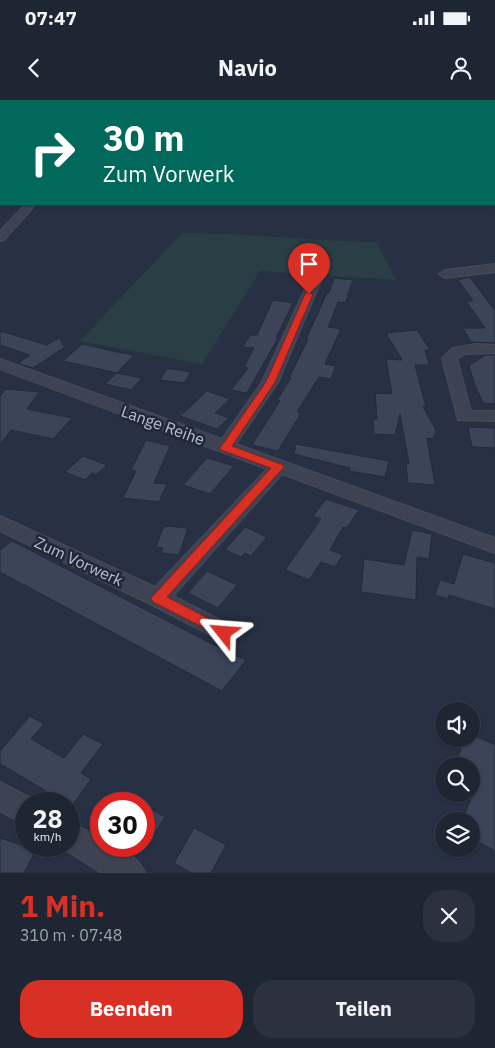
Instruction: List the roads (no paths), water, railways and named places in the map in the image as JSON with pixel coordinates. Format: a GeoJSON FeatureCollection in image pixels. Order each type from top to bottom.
{"type":"FeatureCollection","features":[{"type":"Feature","properties":{"kind":"street"},"geometry":{"type":"LineString","coordinates":[[0,238],[30,205]]}},
{"type":"Feature","properties":{"kind":"street"},"geometry":{"type":"LineString","coordinates":[[446,274],[495,268]]}},
{"type":"Feature","properties":{"kind":"street"},"geometry":{"type":"LineString","coordinates":[[225,448],[270,382],[317,276]]}},
{"type":"Feature","properties":{"kind":"street"},"geometry":{"type":"LineString","coordinates":[[495,349],[461,350],[453,353],[449,358],[464,416],[495,416]]}},
{"type":"Feature","properties":{"kind":"street","name":"Lange Reihe"},"geometry":{"type":"LineString","coordinates":[[0,364],[495,546]]}},
{"type":"Feature","properties":{"kind":"street"},"geometry":{"type":"LineString","coordinates":[[158,598],[279,467]]}},
{"type":"Feature","properties":{"kind":"street","name":"Zum Vorwerk"},"geometry":{"type":"LineString","coordinates":[[0,523],[158,598],[224,633]]}},
{"type":"Feature","properties":{"kind":"street"},"geometry":{"type":"LineString","coordinates":[[0,795],[15,804]]}},
{"type":"Feature","properties":{"kind":"street"},"geometry":{"type":"LineString","coordinates":[[80,843],[130,873]]}}]}
